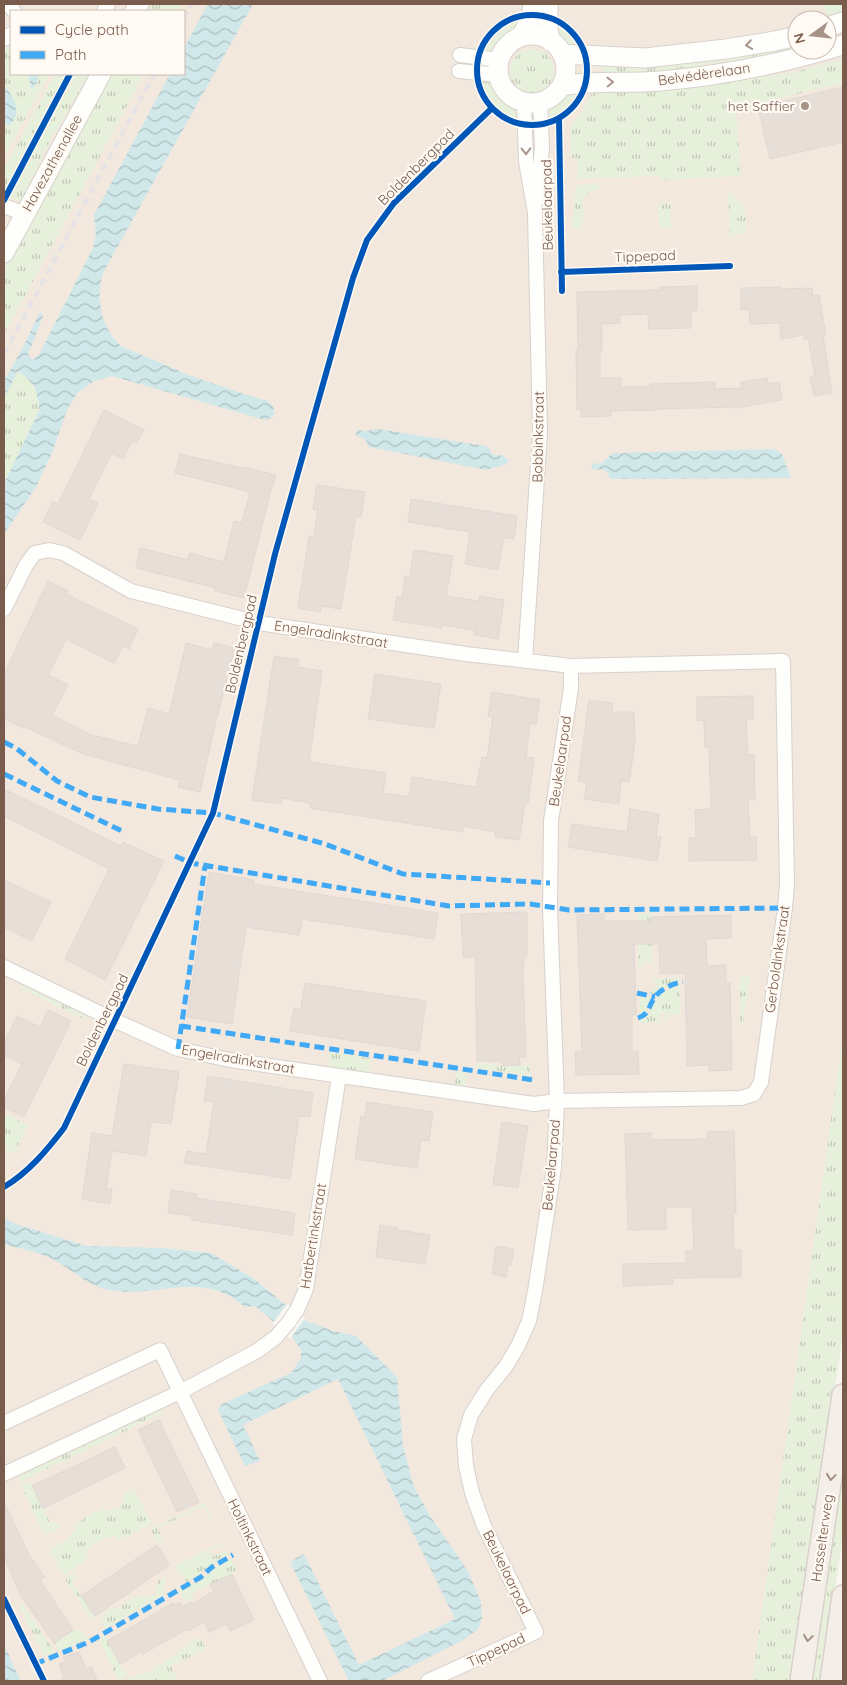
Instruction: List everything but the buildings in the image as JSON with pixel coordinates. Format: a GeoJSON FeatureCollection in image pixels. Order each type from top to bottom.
{"type":"FeatureCollection","features":[{"type":"Feature","properties":{"kind":"main road"},"geometry":{"type":"LineString","coordinates":[[522,37],[531,18],[533,4]]}},
{"type":"Feature","properties":{"kind":"main road"},"geometry":{"type":"LineString","coordinates":[[548,4],[548,28],[566,70],[562,86],[555,94],[532,102],[514,98],[506,91],[500,81],[499,67],[504,50],[512,42],[531,35],[541,36],[556,47]]}},
{"type":"Feature","properties":{"kind":"main road","name":"Belvédèrelaan"},"geometry":{"type":"LineString","coordinates":[[556,47],[644,58],[726,49],[787,38]]}},
{"type":"Feature","properties":{"kind":"main road","name":"Belvédèrelaan"},"geometry":{"type":"LineString","coordinates":[[562,86],[585,83],[658,81],[703,76],[796,59],[843,45]]}},
{"type":"Feature","properties":{"kind":"main road","name":"Havezathenallee"},"geometry":{"type":"LineString","coordinates":[[4,253],[100,75]]}},
{"type":"Feature","properties":{"kind":"main road","name":"Hasselterweg"},"geometry":{"type":"LineString","coordinates":[[801,1681],[843,1394]]}},
{"type":"Feature","properties":{"kind":"main road"},"geometry":{"type":"LineString","coordinates":[[831,1681],[843,1596]]}},
{"type":"Feature","properties":{"kind":"street"},"geometry":{"type":"LineString","coordinates":[[460,55],[499,67]]}},
{"type":"Feature","properties":{"kind":"street"},"geometry":{"type":"LineString","coordinates":[[459,72],[499,67]]}},
{"type":"Feature","properties":{"kind":"street","name":"Bobbinkstraat"},"geometry":{"type":"LineString","coordinates":[[525,661],[540,432],[535,213],[526,161],[532,102]]}},
{"type":"Feature","properties":{"kind":"street"},"geometry":{"type":"LineString","coordinates":[[4,206],[25,214]]}},
{"type":"Feature","properties":{"kind":"street","name":"Engelradinkstraat"},"geometry":{"type":"LineString","coordinates":[[4,609],[26,565],[35,553],[49,550],[63,552],[131,590],[259,623],[525,661]]}},
{"type":"Feature","properties":{"kind":"street","name":"Gerboldinkstraat"},"geometry":{"type":"LineString","coordinates":[[339,1076],[534,1104],[557,1101],[735,1099],[754,1094],[761,1082],[785,908],[783,661],[571,666],[525,661]]}},
{"type":"Feature","properties":{"kind":"street","name":"Beukelaarpad"},"geometry":{"type":"LineString","coordinates":[[536,1632],[484,1526],[472,1493],[466,1466],[464,1439],[471,1414],[506,1366],[518,1346],[529,1321],[554,1168],[557,1101],[550,909],[551,820],[571,688],[571,666]]}},
{"type":"Feature","properties":{"kind":"street","name":"Engelradinkstraat"},"geometry":{"type":"LineString","coordinates":[[4,967],[178,1049],[230,1060],[339,1076]]}},
{"type":"Feature","properties":{"kind":"street","name":"Hatbertinkstraat"},"geometry":{"type":"LineString","coordinates":[[4,1474],[180,1392],[257,1351],[276,1338],[297,1310],[306,1289],[339,1076]]}},
{"type":"Feature","properties":{"kind":"street"},"geometry":{"type":"LineString","coordinates":[[4,1423],[160,1350],[180,1392]]}},
{"type":"Feature","properties":{"kind":"street","name":"Holtinkstraat"},"geometry":{"type":"LineString","coordinates":[[180,1392],[320,1681]]}},
{"type":"Feature","properties":{"kind":"street","name":"Tippepad"},"geometry":{"type":"LineString","coordinates":[[428,1681],[536,1632]]}},
{"type":"Feature","properties":{"kind":"shaded area"},"geometry":{"type":"Polygon","coordinates":[[[4,4],[843,4],[843,1241],[780,1681],[4,1681],[4,4]]]}},
{"type":"Feature","properties":{"kind":"green space"},"geometry":{"type":"Polygon","coordinates":[[[145,4],[182,4],[179,10],[142,10],[145,4]]]}},
{"type":"Feature","properties":{"kind":"green space"},"geometry":{"type":"Polygon","coordinates":[[[823,4],[843,4],[843,17],[837,19],[837,10],[825,10],[823,4]]]}},
{"type":"Feature","properties":{"kind":"green space"},"geometry":{"type":"Polygon","coordinates":[[[521,20],[517,33],[496,48],[484,52],[494,36],[509,25],[521,20]]]}},
{"type":"Feature","properties":{"kind":"green space"},"geometry":{"type":"Polygon","coordinates":[[[554,24],[569,35],[579,49],[564,45],[561,42],[557,36],[554,24]]]}},
{"type":"Feature","properties":{"kind":"green space"},"geometry":{"type":"Polygon","coordinates":[[[10,42],[10,75],[28,75],[31,89],[39,78],[38,75],[48,75],[7,152],[4,150],[4,124],[11,124],[16,114],[8,90],[4,86],[4,47],[10,42]]]}},
{"type":"Feature","properties":{"kind":"green space"},"geometry":{"type":"Polygon","coordinates":[[[787,42],[787,50],[653,75],[603,75],[603,62],[787,42]]]}},
{"type":"Feature","properties":{"kind":"green space"},"geometry":{"type":"Polygon","coordinates":[[[532,49],[544,53],[550,59],[554,71],[550,83],[544,89],[532,93],[520,89],[514,83],[510,71],[514,59],[520,53],[532,49]]]}},
{"type":"Feature","properties":{"kind":"green space"},"geometry":{"type":"Polygon","coordinates":[[[843,59],[843,83],[750,105],[751,108],[736,112],[741,176],[661,180],[661,176],[577,179],[577,158],[571,158],[571,125],[583,110],[593,92],[602,92],[603,87],[653,84],[710,85],[794,72],[843,59]]]}},
{"type":"Feature","properties":{"kind":"green space"},"geometry":{"type":"Polygon","coordinates":[[[54,75],[65,75],[4,189],[4,169],[54,75]]]}},
{"type":"Feature","properties":{"kind":"green space"},"geometry":{"type":"Polygon","coordinates":[[[75,75],[88,75],[50,141],[21,201],[8,198],[75,75]]]}},
{"type":"Feature","properties":{"kind":"green space"},"geometry":{"type":"Polygon","coordinates":[[[106,75],[143,75],[4,335],[4,268],[106,75]]]}},
{"type":"Feature","properties":{"kind":"green space"},"geometry":{"type":"Polygon","coordinates":[[[481,79],[493,86],[503,96],[518,120],[505,114],[494,104],[486,93],[481,79]]]}},
{"type":"Feature","properties":{"kind":"green space"},"geometry":{"type":"Polygon","coordinates":[[[580,88],[574,99],[566,107],[546,120],[551,108],[558,99],[580,88]]]}},
{"type":"Feature","properties":{"kind":"green space"},"geometry":{"type":"Polygon","coordinates":[[[599,184],[599,190],[585,195],[583,199],[583,222],[580,228],[572,230],[576,185],[599,184]]]}},
{"type":"Feature","properties":{"kind":"green space"},"geometry":{"type":"Polygon","coordinates":[[[728,193],[740,203],[746,218],[745,230],[741,234],[732,235],[732,237],[730,237],[728,193]]]}},
{"type":"Feature","properties":{"kind":"green space"},"geometry":{"type":"Polygon","coordinates":[[[658,203],[671,203],[671,227],[659,228],[658,203]]]}},
{"type":"Feature","properties":{"kind":"green space"},"geometry":{"type":"Polygon","coordinates":[[[18,371],[35,387],[40,409],[4,484],[4,398],[18,371]]]}},
{"type":"Feature","properties":{"kind":"green space"},"geometry":{"type":"Polygon","coordinates":[[[651,913],[652,963],[647,961],[639,968],[638,914],[651,913]]]}},
{"type":"Feature","properties":{"kind":"green space"},"geometry":{"type":"Polygon","coordinates":[[[739,977],[750,977],[743,1023],[740,1023],[739,977]]]}},
{"type":"Feature","properties":{"kind":"green space"},"geometry":{"type":"Polygon","coordinates":[[[680,978],[680,981],[669,985],[654,995],[650,993],[656,986],[653,979],[680,978]]]}},
{"type":"Feature","properties":{"kind":"green space"},"geometry":{"type":"Polygon","coordinates":[[[22,983],[85,1014],[83,1019],[20,988],[22,983]]]}},
{"type":"Feature","properties":{"kind":"green space"},"geometry":{"type":"Polygon","coordinates":[[[680,984],[681,1014],[668,1015],[668,1022],[665,1022],[665,1014],[678,1013],[662,1013],[659,1018],[661,1022],[640,1023],[640,1020],[649,1013],[659,996],[680,984]]]}},
{"type":"Feature","properties":{"kind":"green space"},"geometry":{"type":"Polygon","coordinates":[[[640,995],[648,996],[651,999],[647,1011],[640,1016],[640,995]]]}},
{"type":"Feature","properties":{"kind":"green space"},"geometry":{"type":"Polygon","coordinates":[[[843,1035],[843,1334],[792,1681],[752,1681],[843,1035]]]}},
{"type":"Feature","properties":{"kind":"green space"},"geometry":{"type":"Polygon","coordinates":[[[330,1052],[371,1058],[368,1073],[328,1067],[330,1052]]]}},
{"type":"Feature","properties":{"kind":"green space"},"geometry":{"type":"Polygon","coordinates":[[[477,1062],[502,1066],[530,1065],[531,1076],[477,1068],[477,1062]]]}},
{"type":"Feature","properties":{"kind":"green space"},"geometry":{"type":"Polygon","coordinates":[[[456,1071],[468,1073],[465,1088],[454,1086],[456,1071]]]}},
{"type":"Feature","properties":{"kind":"green space"},"geometry":{"type":"Polygon","coordinates":[[[6,1114],[28,1125],[14,1154],[4,1149],[4,1119],[6,1114]]]}},
{"type":"Feature","properties":{"kind":"green space"},"geometry":{"type":"Polygon","coordinates":[[[160,1406],[163,1413],[20,1482],[16,1475],[160,1406]]]}},
{"type":"Feature","properties":{"kind":"green space"},"geometry":{"type":"Polygon","coordinates":[[[843,1451],[843,1534],[822,1681],[809,1681],[843,1451]]]}},
{"type":"Feature","properties":{"kind":"green space"},"geometry":{"type":"Polygon","coordinates":[[[30,1482],[50,1523],[56,1521],[60,1528],[43,1532],[21,1486],[30,1482]]]}},
{"type":"Feature","properties":{"kind":"green space"},"geometry":{"type":"Polygon","coordinates":[[[134,1488],[152,1523],[122,1540],[120,1538],[118,1540],[115,1536],[102,1539],[86,1552],[89,1557],[78,1563],[79,1565],[65,1575],[62,1574],[63,1571],[60,1570],[55,1562],[57,1560],[51,1552],[51,1548],[67,1540],[75,1530],[73,1525],[78,1525],[77,1523],[98,1510],[101,1511],[101,1508],[103,1507],[105,1511],[120,1507],[124,1501],[122,1495],[134,1488]]]}},
{"type":"Feature","properties":{"kind":"green space"},"geometry":{"type":"Polygon","coordinates":[[[205,1503],[212,1518],[210,1519],[205,1507],[202,1507],[158,1528],[163,1541],[159,1543],[152,1532],[153,1528],[205,1503]]]}},
{"type":"Feature","properties":{"kind":"green space"},"geometry":{"type":"Polygon","coordinates":[[[221,1543],[222,1545],[209,1551],[212,1557],[226,1551],[228,1555],[186,1582],[175,1566],[221,1543]]]}},
{"type":"Feature","properties":{"kind":"green space"},"geometry":{"type":"Polygon","coordinates":[[[231,1559],[237,1571],[192,1593],[194,1598],[185,1602],[179,1591],[231,1559]]]}},
{"type":"Feature","properties":{"kind":"green space"},"geometry":{"type":"Polygon","coordinates":[[[74,1573],[77,1577],[72,1582],[95,1616],[90,1619],[66,1581],[67,1577],[74,1573]]]}},
{"type":"Feature","properties":{"kind":"green space"},"geometry":{"type":"Polygon","coordinates":[[[166,1576],[162,1592],[165,1594],[105,1629],[102,1615],[113,1607],[116,1610],[134,1598],[152,1596],[156,1592],[158,1581],[166,1576]]]}},
{"type":"Feature","properties":{"kind":"green space"},"geometry":{"type":"Polygon","coordinates":[[[22,1603],[55,1652],[44,1656],[19,1605],[22,1603]]]}},
{"type":"Feature","properties":{"kind":"green space"},"geometry":{"type":"Polygon","coordinates":[[[75,1629],[81,1631],[89,1639],[59,1651],[54,1643],[75,1629]]]}},
{"type":"Feature","properties":{"kind":"green space"},"geometry":{"type":"Polygon","coordinates":[[[104,1635],[127,1676],[118,1680],[99,1638],[104,1635]]]}},
{"type":"Feature","properties":{"kind":"green space"},"geometry":{"type":"Polygon","coordinates":[[[200,1637],[206,1649],[171,1666],[177,1678],[176,1681],[122,1681],[152,1670],[200,1637]]]}},
{"type":"Feature","properties":{"kind":"water"},"geometry":{"type":"Polygon","coordinates":[[[208,4],[253,4],[105,269],[100,289],[103,316],[110,333],[121,346],[191,376],[268,401],[273,406],[275,414],[265,420],[112,376],[94,381],[77,393],[67,410],[52,453],[36,487],[4,534],[4,484],[40,409],[35,387],[25,376],[18,371],[4,398],[4,381],[40,312],[43,316],[28,355],[31,359],[34,359],[39,355],[93,248],[96,234],[94,215],[169,75],[185,75],[185,46],[208,4]]]}},
{"type":"Feature","properties":{"kind":"water"},"geometry":{"type":"Polygon","coordinates":[[[28,75],[38,75],[38,80],[32,90],[28,75]]]}},
{"type":"Feature","properties":{"kind":"water"},"geometry":{"type":"Polygon","coordinates":[[[4,86],[16,106],[16,116],[9,125],[4,124],[4,86]]]}},
{"type":"Feature","properties":{"kind":"water"},"geometry":{"type":"Polygon","coordinates":[[[378,429],[485,446],[489,448],[492,454],[504,456],[509,461],[487,470],[369,447],[365,439],[355,435],[358,430],[378,429]]]}},
{"type":"Feature","properties":{"kind":"water"},"geometry":{"type":"Polygon","coordinates":[[[774,449],[782,454],[791,478],[611,479],[605,470],[592,469],[591,464],[602,463],[613,453],[774,449]]]}},
{"type":"Feature","properties":{"kind":"water"},"geometry":{"type":"Polygon","coordinates":[[[4,1218],[16,1224],[87,1246],[161,1248],[211,1253],[253,1278],[304,1320],[333,1331],[356,1336],[397,1377],[403,1446],[414,1487],[430,1516],[468,1571],[481,1602],[482,1619],[478,1629],[465,1639],[382,1681],[349,1681],[290,1562],[304,1554],[359,1665],[455,1619],[338,1379],[244,1424],[260,1461],[245,1466],[218,1410],[222,1404],[291,1373],[301,1358],[301,1350],[292,1337],[255,1306],[245,1307],[228,1295],[212,1289],[179,1287],[127,1292],[100,1288],[48,1257],[4,1244],[4,1218]]]}},
{"type":"Feature","properties":{"kind":"water"},"geometry":{"type":"Polygon","coordinates":[[[4,1645],[21,1681],[4,1681],[4,1645]]]}},
{"type":"Feature","properties":{"kind":"pier"},"geometry":{"type":"Polygon","coordinates":[[[287,1304],[305,1318],[290,1339],[272,1324],[287,1304]]]}},
{"type":"Feature","properties":{"kind":"railway"},"geometry":{"type":"LineString","coordinates":[[185,17],[192,4]]}},
{"type":"Feature","properties":{"kind":"railway"},"geometry":{"type":"LineString","coordinates":[[4,354],[153,75]]}},
{"type":"Feature","properties":{"kind":"marked path"},"geometry":{"type":"LineString","coordinates":[[4,742],[16,748],[57,781],[90,797],[158,809],[213,813],[325,844],[403,874],[550,883]]}},
{"type":"Feature","properties":{"kind":"marked path"},"geometry":{"type":"LineString","coordinates":[[4,774],[124,832]]}},
{"type":"Feature","properties":{"kind":"marked path"},"geometry":{"type":"LineString","coordinates":[[175,856],[191,863],[449,906],[530,904],[569,910],[785,908]]}},
{"type":"Feature","properties":{"kind":"marked path"},"geometry":{"type":"LineString","coordinates":[[178,1049],[205,866]]}},
{"type":"Feature","properties":{"kind":"marked path"},"geometry":{"type":"LineString","coordinates":[[638,1018],[647,1012],[660,991],[671,985],[683,982]]}},
{"type":"Feature","properties":{"kind":"marked path"},"geometry":{"type":"LineString","coordinates":[[637,993],[655,997]]}},
{"type":"Feature","properties":{"kind":"marked path"},"geometry":{"type":"LineString","coordinates":[[181,1026],[534,1080]]}},
{"type":"Feature","properties":{"kind":"marked path"},"geometry":{"type":"LineString","coordinates":[[35,1664],[89,1642],[201,1577],[212,1567],[233,1555]]}},
{"type":"Feature","properties":{"kind":"cycle path"},"geometry":{"type":"LineString","coordinates":[[532,15],[553,19],[571,31],[583,49],[587,70],[583,91],[571,109],[553,121],[532,125],[511,121],[493,109],[481,91],[477,70],[481,49],[493,31],[511,19],[532,15]]}},
{"type":"Feature","properties":{"kind":"cycle path"},"geometry":{"type":"LineString","coordinates":[[4,200],[69,75]]}},
{"type":"Feature","properties":{"kind":"cycle path","name":"Boldenbergpad"},"geometry":{"type":"LineString","coordinates":[[4,1187],[29,1168],[64,1128],[213,813],[275,554],[353,278],[367,240],[394,203],[491,109]]}},
{"type":"Feature","properties":{"kind":"cycle path"},"geometry":{"type":"LineString","coordinates":[[559,119],[562,291]]}},
{"type":"Feature","properties":{"kind":"cycle path"},"geometry":{"type":"LineString","coordinates":[[561,272],[730,266]]}},
{"type":"Feature","properties":{"kind":"cycle path"},"geometry":{"type":"LineString","coordinates":[[4,1599],[44,1681]]}},
{"type":"Feature","properties":{"kind":"place","name":"het Saffier"},"geometry":{"type":"Point","coordinates":[805,106]}}]}
